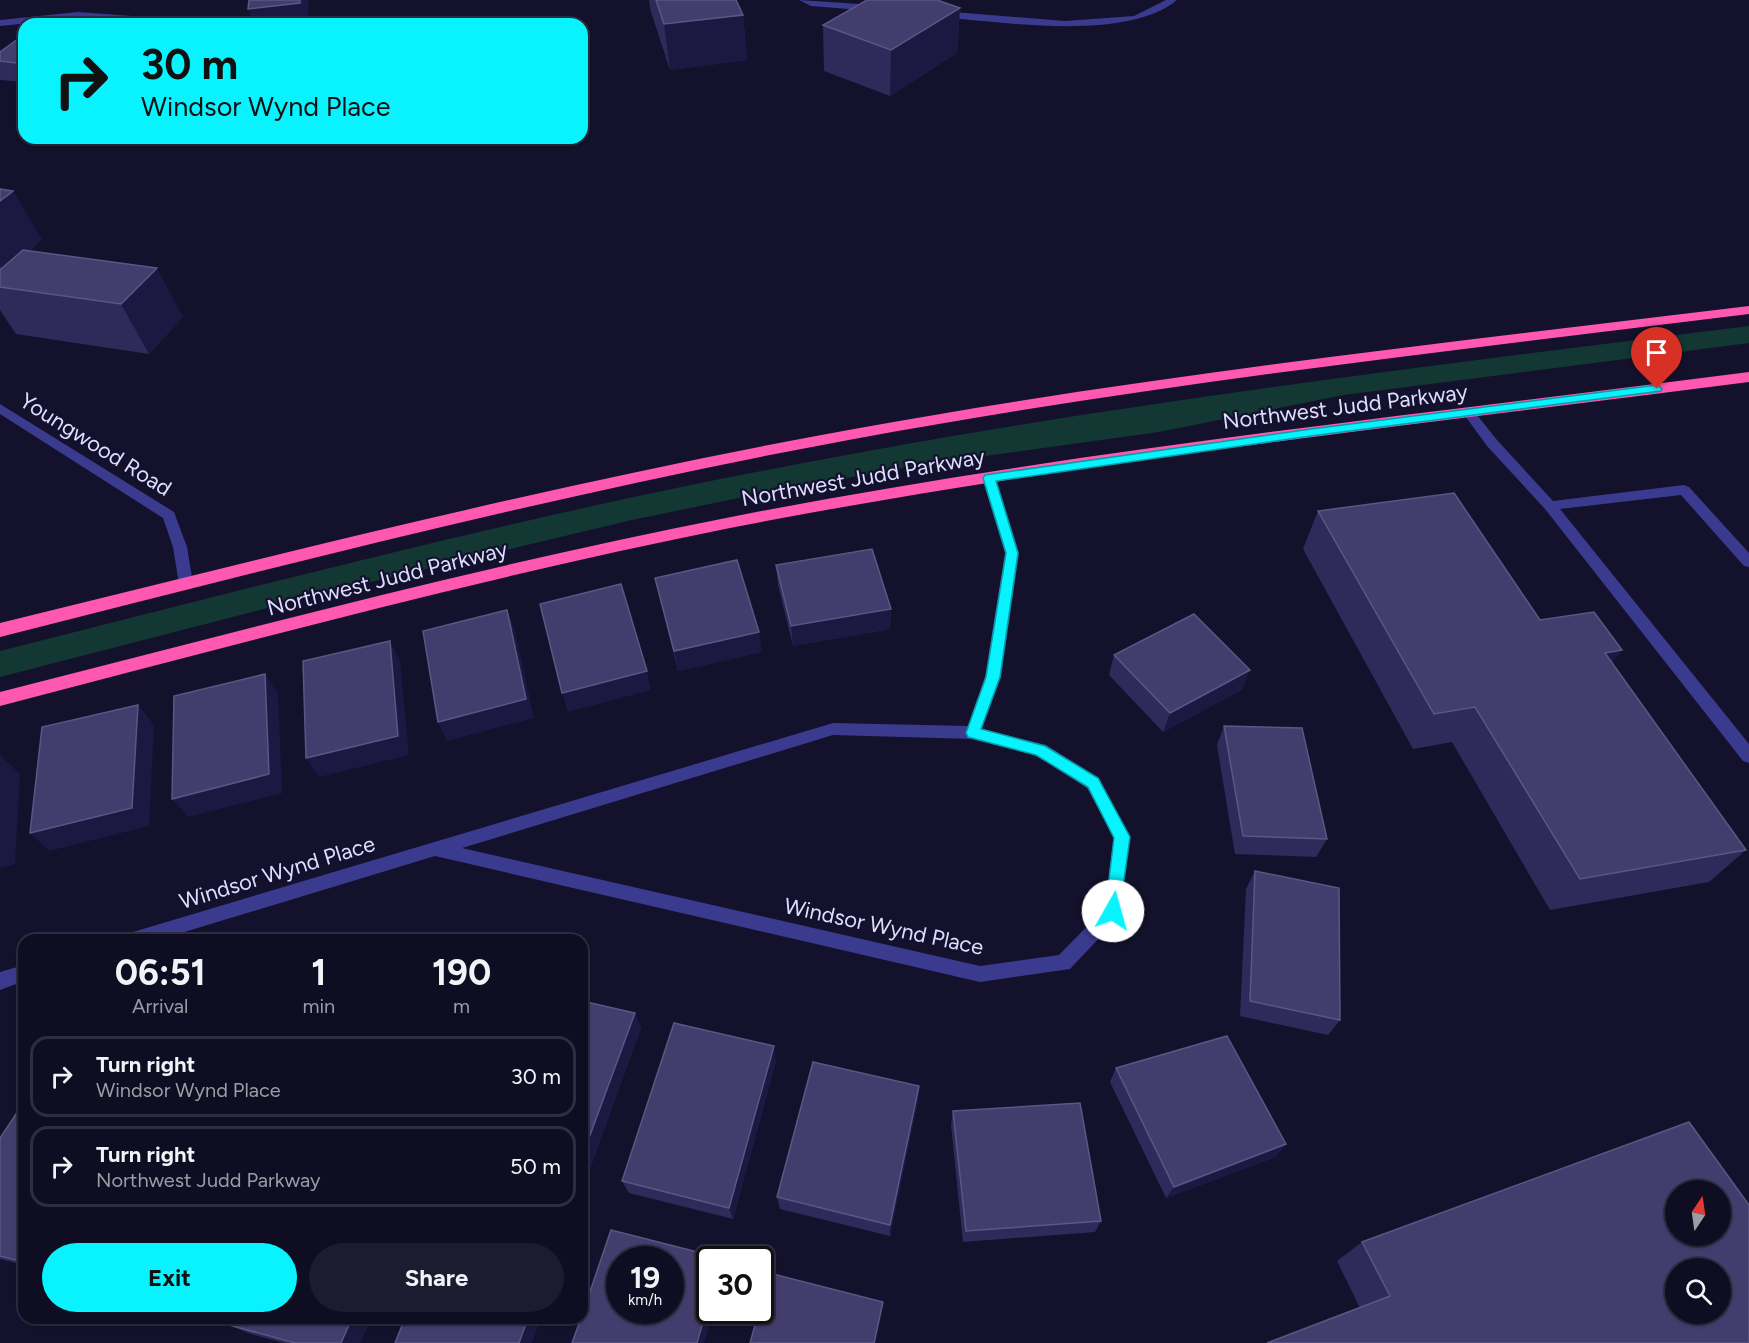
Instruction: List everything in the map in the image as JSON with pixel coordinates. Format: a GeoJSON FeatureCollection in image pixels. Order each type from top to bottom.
{"type":"FeatureCollection","features":[{"type":"Feature","properties":{"kind":"highway","name":"Northwest Judd Parkway"},"geometry":{"type":"LineString","coordinates":[[0,630],[370,537],[642,475],[843,437],[1216,376],[1749,310]]}},
{"type":"Feature","properties":{"kind":"highway","name":"Northwest Judd Parkway"},"geometry":{"type":"LineString","coordinates":[[0,699],[492,574],[753,519],[989,478],[1288,436],[1749,376]]}},
{"type":"Feature","properties":{"kind":"street"},"geometry":{"type":"LineString","coordinates":[[803,0],[812,3],[885,9]]}},
{"type":"Feature","properties":{"kind":"street"},"geometry":{"type":"LineString","coordinates":[[930,13],[1065,24],[1136,18],[1173,0]]}},
{"type":"Feature","properties":{"kind":"street"},"geometry":{"type":"LineString","coordinates":[[49,18],[78,15],[118,18]]}},
{"type":"Feature","properties":{"kind":"street"},"geometry":{"type":"LineString","coordinates":[[0,23],[18,21]]}},
{"type":"Feature","properties":{"kind":"street","name":"Youngwood Road"},"geometry":{"type":"LineString","coordinates":[[0,408],[169,515],[180,547],[186,584]]}},
{"type":"Feature","properties":{"kind":"street"},"geometry":{"type":"LineString","coordinates":[[1469,413],[1492,443],[1550,506],[1746,750]]}},
{"type":"Feature","properties":{"kind":"street"},"geometry":{"type":"LineString","coordinates":[[973,733],[993,677],[1012,553],[989,478]]}},
{"type":"Feature","properties":{"kind":"street"},"geometry":{"type":"LineString","coordinates":[[1550,506],[1684,490],[1749,562]]}},
{"type":"Feature","properties":{"kind":"street","name":"Windsor Wynd Place"},"geometry":{"type":"LineString","coordinates":[[153,934],[434,849],[833,729],[973,733],[1040,750],[1093,783],[1122,837],[1113,911],[1064,963],[980,974],[434,849]]}},
{"type":"Feature","properties":{"kind":"street"},"geometry":{"type":"LineString","coordinates":[[0,981],[18,975]]}},
{"type":"Feature","properties":{"kind":"green space"},"geometry":{"type":"Polygon","coordinates":[[[1749,326],[1749,343],[1344,395],[1159,432],[913,466],[773,491],[632,520],[337,590],[0,677],[0,651],[494,528],[693,485],[912,443],[1150,405],[1389,371],[1749,326]]]}},
{"type":"Feature","properties":{"kind":"building"},"geometry":{"type":"Polygon","coordinates":[[[249,0],[300,0],[300,3],[248,9],[249,0]]]}},
{"type":"Feature","properties":{"kind":"building"},"geometry":{"type":"Polygon","coordinates":[[[656,0],[736,0],[743,15],[664,24],[656,0]]]}},
{"type":"Feature","properties":{"kind":"building"},"geometry":{"type":"Polygon","coordinates":[[[867,0],[937,0],[960,8],[891,50],[823,25],[867,0]]]}},
{"type":"Feature","properties":{"kind":"building"},"geometry":{"type":"Polygon","coordinates":[[[18,39],[18,63],[0,61],[0,52],[18,39]]]}},
{"type":"Feature","properties":{"kind":"building"},"geometry":{"type":"Polygon","coordinates":[[[0,189],[13,191],[0,201],[0,189]]]}},
{"type":"Feature","properties":{"kind":"building"},"geometry":{"type":"Polygon","coordinates":[[[23,250],[157,268],[121,304],[0,287],[0,270],[23,250]]]}},
{"type":"Feature","properties":{"kind":"building"},"geometry":{"type":"Polygon","coordinates":[[[1454,493],[1540,620],[1594,612],[1622,650],[1605,653],[1746,850],[1580,879],[1475,707],[1434,714],[1318,511],[1454,493]]]}},
{"type":"Feature","properties":{"kind":"building"},"geometry":{"type":"Polygon","coordinates":[[[872,549],[891,609],[791,626],[776,565],[872,549]]]}},
{"type":"Feature","properties":{"kind":"building"},"geometry":{"type":"Polygon","coordinates":[[[737,560],[759,632],[674,651],[655,578],[737,560]]]}},
{"type":"Feature","properties":{"kind":"building"},"geometry":{"type":"Polygon","coordinates":[[[621,584],[647,671],[562,693],[540,604],[621,584]]]}},
{"type":"Feature","properties":{"kind":"building"},"geometry":{"type":"Polygon","coordinates":[[[507,610],[526,699],[438,722],[423,631],[507,610]]]}},
{"type":"Feature","properties":{"kind":"building"},"geometry":{"type":"Polygon","coordinates":[[[1194,614],[1250,670],[1170,713],[1114,655],[1194,614]]]}},
{"type":"Feature","properties":{"kind":"building"},"geometry":{"type":"Polygon","coordinates":[[[390,641],[398,736],[306,758],[303,661],[390,641]]]}},
{"type":"Feature","properties":{"kind":"building"},"geometry":{"type":"Polygon","coordinates":[[[265,674],[269,774],[172,799],[174,696],[265,674]]]}},
{"type":"Feature","properties":{"kind":"building"},"geometry":{"type":"Polygon","coordinates":[[[138,705],[132,808],[30,833],[42,727],[138,705]]]}},
{"type":"Feature","properties":{"kind":"building"},"geometry":{"type":"Polygon","coordinates":[[[1224,726],[1302,728],[1327,839],[1243,836],[1224,726]]]}},
{"type":"Feature","properties":{"kind":"building"},"geometry":{"type":"Polygon","coordinates":[[[1255,871],[1339,888],[1340,1020],[1250,1001],[1255,871]]]}},
{"type":"Feature","properties":{"kind":"building"},"geometry":{"type":"Polygon","coordinates":[[[588,1002],[635,1013],[588,1141],[588,1002]]]}},
{"type":"Feature","properties":{"kind":"building"},"geometry":{"type":"Polygon","coordinates":[[[674,1023],[774,1046],[729,1208],[622,1181],[674,1023]]]}},
{"type":"Feature","properties":{"kind":"building"},"geometry":{"type":"Polygon","coordinates":[[[1227,1036],[1286,1144],[1174,1187],[1116,1068],[1227,1036]]]}},
{"type":"Feature","properties":{"kind":"building"},"geometry":{"type":"Polygon","coordinates":[[[813,1062],[919,1086],[890,1225],[777,1197],[813,1062]]]}},
{"type":"Feature","properties":{"kind":"building"},"geometry":{"type":"Polygon","coordinates":[[[1080,1103],[1101,1221],[966,1231],[953,1111],[1080,1103]]]}},
{"type":"Feature","properties":{"kind":"building"},"geometry":{"type":"Polygon","coordinates":[[[18,1111],[18,1260],[0,1256],[0,1138],[18,1111]]]}},
{"type":"Feature","properties":{"kind":"building"},"geometry":{"type":"Polygon","coordinates":[[[1689,1122],[1731,1180],[1665,1180],[1665,1246],[1731,1246],[1731,1180],[1749,1205],[1749,1343],[1267,1343],[1390,1296],[1362,1242],[1689,1122]]]}},
{"type":"Feature","properties":{"kind":"building"},"geometry":{"type":"Polygon","coordinates":[[[611,1230],[674,1246],[606,1246],[606,1324],[684,1324],[684,1249],[696,1252],[696,1324],[702,1324],[697,1343],[572,1343],[579,1324],[588,1324],[588,1297],[611,1230]]]}},
{"type":"Feature","properties":{"kind":"building"},"geometry":{"type":"Polygon","coordinates":[[[774,1274],[883,1302],[874,1343],[750,1343],[755,1324],[774,1324],[774,1274]]]}},
{"type":"Feature","properties":{"kind":"building"},"geometry":{"type":"Polygon","coordinates":[[[349,1324],[341,1343],[295,1343],[229,1325],[349,1324]]]}},
{"type":"Feature","properties":{"kind":"building"},"geometry":{"type":"Polygon","coordinates":[[[403,1324],[526,1324],[519,1343],[395,1343],[403,1324]]]}},
{"type":"Feature","properties":{"kind":"route"},"geometry":{"type":"LineString","coordinates":[[1113,911],[1122,837],[1093,783],[1040,750],[973,733],[993,677],[1012,553],[989,478],[1311,433],[1657,389]]}}]}
